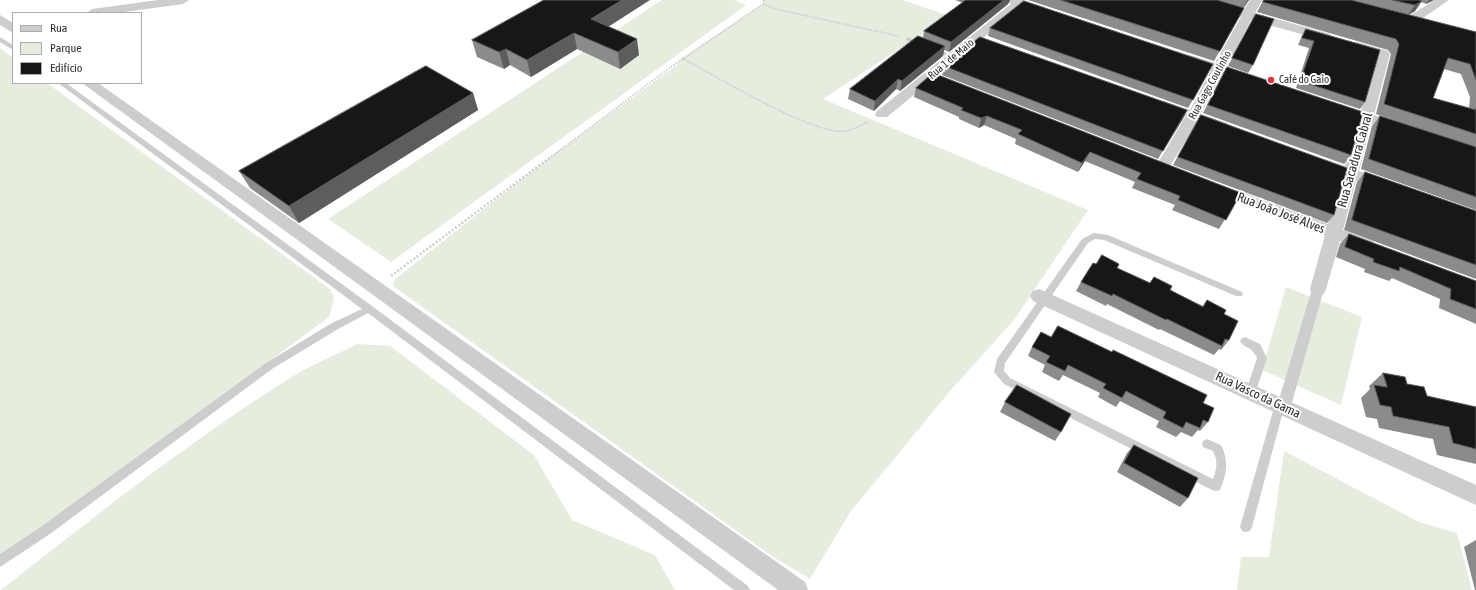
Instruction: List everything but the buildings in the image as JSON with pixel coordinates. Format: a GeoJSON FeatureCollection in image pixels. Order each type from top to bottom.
{"type":"FeatureCollection","features":[{"type":"Feature","properties":{"kind":"street"},"geometry":{"type":"LineString","coordinates":[[99,12],[183,0]]}},
{"type":"Feature","properties":{"kind":"street"},"geometry":{"type":"LineString","coordinates":[[1195,0],[1248,15]]}},
{"type":"Feature","properties":{"kind":"street","name":"Rua Gago Coutinho"},"geometry":{"type":"LineString","coordinates":[[1162,168],[1193,116],[1256,0]]}},
{"type":"Feature","properties":{"kind":"street"},"geometry":{"type":"LineString","coordinates":[[1410,21],[1443,0]]}},
{"type":"Feature","properties":{"kind":"street"},"geometry":{"type":"LineString","coordinates":[[1021,2],[1055,15]]}},
{"type":"Feature","properties":{"kind":"street","name":"Rua 1 de Maio"},"geometry":{"type":"LineString","coordinates":[[882,114],[1021,2]]}},
{"type":"Feature","properties":{"kind":"street"},"geometry":{"type":"LineString","coordinates":[[1414,5],[1426,10]]}},
{"type":"Feature","properties":{"kind":"street","name":"Rua Sacadura Cabral"},"geometry":{"type":"LineString","coordinates":[[1248,15],[1384,54],[1335,233],[1318,289]]}},
{"type":"Feature","properties":{"kind":"street"},"geometry":{"type":"LineString","coordinates":[[1396,17],[1440,29]]}},
{"type":"Feature","properties":{"kind":"street"},"geometry":{"type":"LineString","coordinates":[[976,38],[991,44]]}},
{"type":"Feature","properties":{"kind":"street"},"geometry":{"type":"LineString","coordinates":[[1174,54],[1256,81]]}},
{"type":"Feature","properties":{"kind":"street"},"geometry":{"type":"LineString","coordinates":[[930,76],[945,82]]}},
{"type":"Feature","properties":{"kind":"street"},"geometry":{"type":"LineString","coordinates":[[91,84],[797,590]]}},
{"type":"Feature","properties":{"kind":"street"},"geometry":{"type":"LineString","coordinates":[[1148,100],[1238,132]]}},
{"type":"Feature","properties":{"kind":"street"},"geometry":{"type":"LineString","coordinates":[[1330,105],[1411,132]]}},
{"type":"Feature","properties":{"kind":"street"},"geometry":{"type":"LineString","coordinates":[[1313,160],[1394,189]]}},
{"type":"Feature","properties":{"kind":"street"},"geometry":{"type":"LineString","coordinates":[[1147,162],[1176,173]]}},
{"type":"Feature","properties":{"kind":"street","name":"Rua João José Alves"},"geometry":{"type":"LineString","coordinates":[[1205,184],[1380,250]]}},
{"type":"Feature","properties":{"kind":"street"},"geometry":{"type":"LineString","coordinates":[[1282,405],[1318,289]]}},
{"type":"Feature","properties":{"kind":"street","name":"Rua Vasco da Gama"},"geometry":{"type":"LineString","coordinates":[[1042,297],[1282,405],[1476,495]]}},
{"type":"Feature","properties":{"kind":"lane"},"geometry":{"type":"LineString","coordinates":[[0,39],[12,47]]}},
{"type":"Feature","properties":{"kind":"lane"},"geometry":{"type":"LineString","coordinates":[[908,39],[953,57]]}},
{"type":"Feature","properties":{"kind":"lane"},"geometry":{"type":"LineString","coordinates":[[62,84],[369,309],[744,590]]}},
{"type":"Feature","properties":{"kind":"lane"},"geometry":{"type":"LineString","coordinates":[[1207,444],[1217,448],[1223,458],[1222,472],[1216,486],[1007,381],[999,372],[1000,362],[1042,297],[1084,241],[1094,236],[1105,237],[1238,294]]}},
{"type":"Feature","properties":{"kind":"lane"},"geometry":{"type":"LineString","coordinates":[[0,561],[46,530],[269,366],[335,326],[369,309]]}},
{"type":"Feature","properties":{"kind":"lane"},"geometry":{"type":"LineString","coordinates":[[1245,341],[1257,348],[1262,358],[1251,391]]}},
{"type":"Feature","properties":{"kind":"lane"},"geometry":{"type":"LineString","coordinates":[[1246,527],[1282,405]]}},
{"type":"Feature","properties":{"kind":"path"},"geometry":{"type":"LineString","coordinates":[[376,288],[682,58],[763,4],[764,0]]}},
{"type":"Feature","properties":{"kind":"path"},"geometry":{"type":"LineString","coordinates":[[763,4],[776,9],[808,15],[908,39]]}},
{"type":"Feature","properties":{"kind":"path"},"geometry":{"type":"LineString","coordinates":[[682,58],[802,121],[827,129],[845,131],[859,126],[882,114]]}},
{"type":"Feature","properties":{"kind":"green space"},"geometry":{"type":"Polygon","coordinates":[[[662,0],[734,0],[746,5],[391,262],[328,219],[662,0]]]}},
{"type":"Feature","properties":{"kind":"green space"},"geometry":{"type":"Polygon","coordinates":[[[764,0],[903,0],[949,16],[823,99],[1088,210],[1014,320],[950,391],[851,511],[810,579],[773,557],[393,286],[395,279],[549,158],[676,66],[682,58],[763,4],[764,0]]]}},
{"type":"Feature","properties":{"kind":"green space"},"geometry":{"type":"Polygon","coordinates":[[[0,48],[12,57],[12,84],[48,84],[330,289],[334,298],[329,317],[65,512],[0,555],[0,48]]]}},
{"type":"Feature","properties":{"kind":"green space"},"geometry":{"type":"Polygon","coordinates":[[[1286,287],[1362,317],[1341,405],[1262,370],[1286,287]]]}},
{"type":"Feature","properties":{"kind":"green space"},"geometry":{"type":"Polygon","coordinates":[[[357,344],[390,346],[534,455],[572,520],[655,555],[675,590],[1,590],[141,481],[213,429],[295,375],[357,344]]]}},
{"type":"Feature","properties":{"kind":"green space"},"geometry":{"type":"Polygon","coordinates":[[[1284,451],[1419,522],[1457,533],[1472,590],[1237,590],[1241,557],[1269,557],[1284,451]]]}},
{"type":"Feature","properties":{"kind":"place","name":"Café do Gaio"},"geometry":{"type":"Point","coordinates":[1271,80]}}]}
